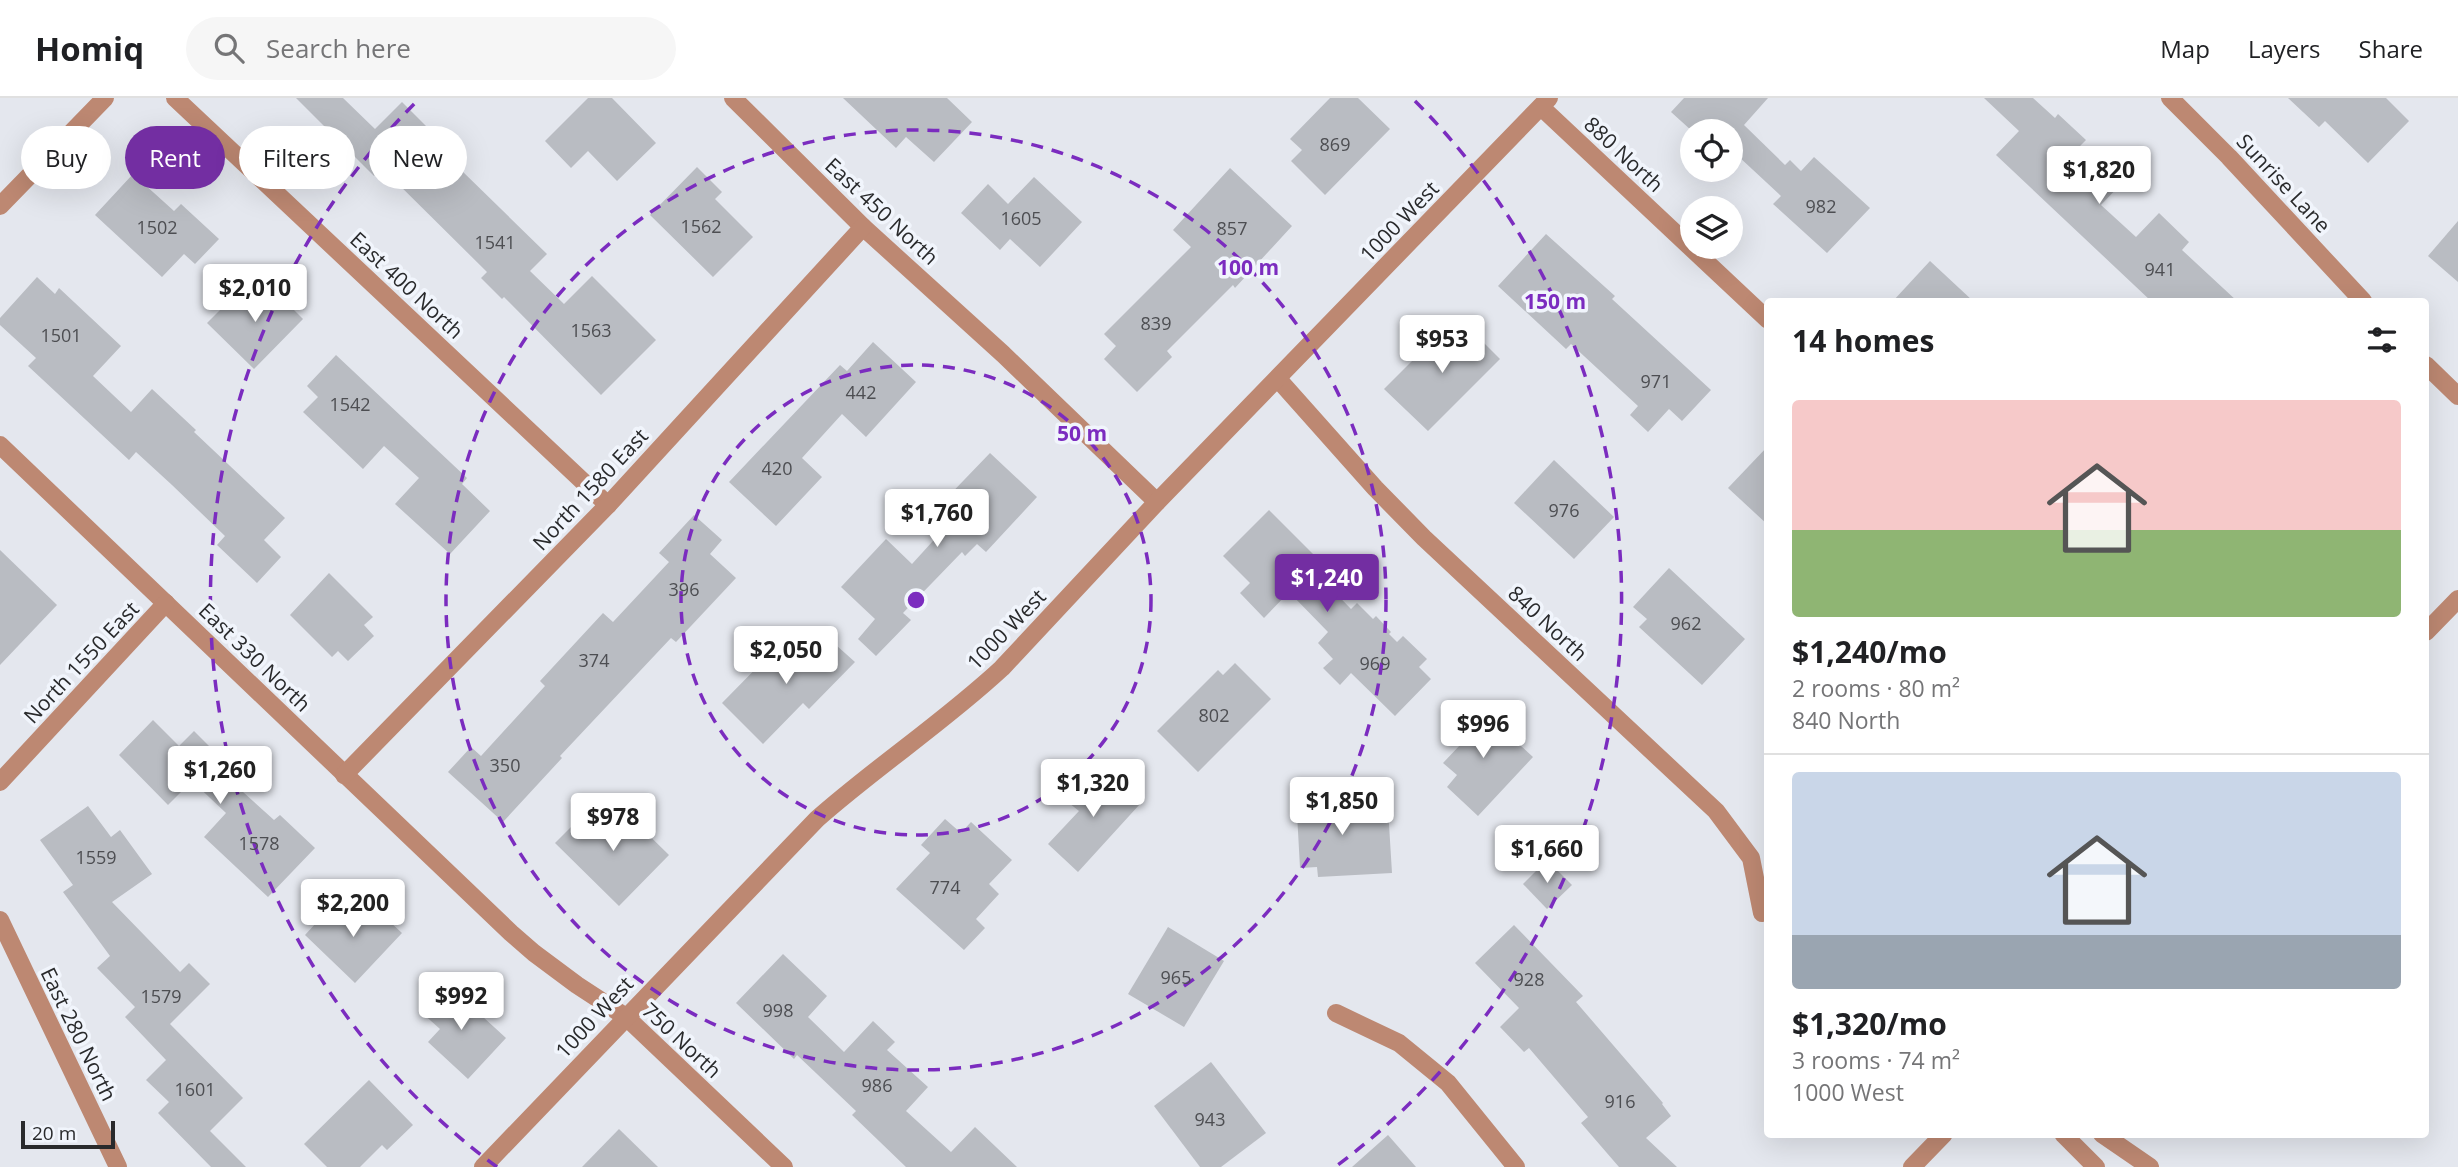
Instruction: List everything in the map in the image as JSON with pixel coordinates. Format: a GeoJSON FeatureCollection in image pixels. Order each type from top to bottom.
{"type":"FeatureCollection","features":[{"type":"Feature","properties":{"kind":"street"},"geometry":{"type":"LineString","coordinates":[[0,206],[104,98]]}},
{"type":"Feature","properties":{"kind":"street","name":"East 400 North"},"geometry":{"type":"LineString","coordinates":[[175,98],[608,505]]}},
{"type":"Feature","properties":{"kind":"street","name":"East 450 North"},"geometry":{"type":"LineString","coordinates":[[733,98],[863,228],[1003,354],[1157,502]]}},
{"type":"Feature","properties":{"kind":"street","name":"Sunrise Lane"},"geometry":{"type":"LineString","coordinates":[[2170,98],[2360,298]]}},
{"type":"Feature","properties":{"kind":"street","name":"880 North"},"geometry":{"type":"LineString","coordinates":[[1545,103],[1764,316]]}},
{"type":"Feature","properties":{"kind":"street","name":"1000 West"},"geometry":{"type":"LineString","coordinates":[[485,1165],[817,819],[1002,668],[1157,502],[1545,103]]}},
{"type":"Feature","properties":{"kind":"street","name":"North 1580 East"},"geometry":{"type":"LineString","coordinates":[[344,775],[608,505],[863,228]]}},
{"type":"Feature","properties":{"kind":"street"},"geometry":{"type":"LineString","coordinates":[[2429,368],[2458,396]]}},
{"type":"Feature","properties":{"kind":"street","name":"840 North"},"geometry":{"type":"LineString","coordinates":[[1278,379],[1374,488],[1424,538],[1716,811],[1751,858],[1762,913]]}},
{"type":"Feature","properties":{"kind":"street","name":"East 330 North"},"geometry":{"type":"LineString","coordinates":[[0,446],[478,902]]}},
{"type":"Feature","properties":{"kind":"street"},"geometry":{"type":"LineString","coordinates":[[2429,629],[2458,598]]}},
{"type":"Feature","properties":{"kind":"street","name":"North 1550 East"},"geometry":{"type":"LineString","coordinates":[[0,782],[166,603]]}},
{"type":"Feature","properties":{"kind":"street","name":"750 North"},"geometry":{"type":"LineString","coordinates":[[478,902],[534,953],[626,1017],[784,1167]]}},
{"type":"Feature","properties":{"kind":"street","name":"East 280 North"},"geometry":{"type":"LineString","coordinates":[[0,920],[118,1167]]}},
{"type":"Feature","properties":{"kind":"street"},"geometry":{"type":"LineString","coordinates":[[1336,1013],[1399,1043],[1448,1083],[1516,1167]]}},
{"type":"Feature","properties":{"kind":"street"},"geometry":{"type":"LineString","coordinates":[[1912,1167],[1940,1138]]}},
{"type":"Feature","properties":{"kind":"street"},"geometry":{"type":"LineString","coordinates":[[2067,1138],[2096,1167]]}},
{"type":"Feature","properties":{"kind":"street"},"geometry":{"type":"LineString","coordinates":[[2108,1138],[2150,1167]]}},
{"type":"Feature","properties":{"kind":"building"},"geometry":{"type":"Polygon","coordinates":[[[296,98],[343,98],[372,126],[369,126],[369,171],[355,157],[355,126],[324,126],[296,98]]]}},
{"type":"Feature","properties":{"kind":"building"},"geometry":{"type":"Polygon","coordinates":[[[588,98],[612,98],[656,143],[617,181],[588,151],[571,168],[545,141],[588,98]]]}},
{"type":"Feature","properties":{"kind":"building"},"geometry":{"type":"Polygon","coordinates":[[[843,98],[947,98],[972,122],[934,162],[906,137],[896,148],[843,98]]]}},
{"type":"Feature","properties":{"kind":"building"},"geometry":{"type":"Polygon","coordinates":[[[1330,98],[1358,98],[1390,129],[1325,195],[1291,161],[1302,150],[1290,139],[1330,98]]]}},
{"type":"Feature","properties":{"kind":"building"},"geometry":{"type":"Polygon","coordinates":[[[1684,98],[1768,98],[1744,125],[1785,165],[1790,160],[1801,171],[1814,157],[1870,208],[1827,253],[1773,204],[1781,196],[1743,161],[1743,119],[1680,120],[1671,112],[1684,98]]]}},
{"type":"Feature","properties":{"kind":"building"},"geometry":{"type":"Polygon","coordinates":[[[1984,98],[2033,98],[2055,118],[2058,114],[2086,140],[2079,147],[2120,185],[2101,205],[2136,237],[2159,213],[2189,242],[2182,250],[2234,298],[2148,298],[1996,155],[2019,131],[1984,98]]]}},
{"type":"Feature","properties":{"kind":"building"},"geometry":{"type":"Polygon","coordinates":[[[2288,98],[2386,98],[2409,121],[2368,163],[2325,121],[2319,127],[2288,98]]]}},
{"type":"Feature","properties":{"kind":"building"},"geometry":{"type":"Polygon","coordinates":[[[402,102],[426,126],[378,126],[402,102]]]}},
{"type":"Feature","properties":{"kind":"building"},"geometry":{"type":"Polygon","coordinates":[[[697,167],[722,192],[715,199],[753,237],[713,277],[650,215],[697,167]]]}},
{"type":"Feature","properties":{"kind":"building"},"geometry":{"type":"Polygon","coordinates":[[[1230,168],[1292,226],[1235,288],[1233,285],[1167,351],[1172,357],[1137,392],[1104,359],[1116,346],[1104,334],[1191,247],[1173,230],[1230,168]]]}},
{"type":"Feature","properties":{"kind":"building"},"geometry":{"type":"Polygon","coordinates":[[[467,176],[547,254],[530,271],[564,304],[592,276],[656,340],[601,395],[504,297],[502,299],[481,278],[487,272],[403,189],[467,189],[467,176]]]}},
{"type":"Feature","properties":{"kind":"building"},"geometry":{"type":"Polygon","coordinates":[[[1034,177],[1082,222],[1040,267],[1010,239],[1000,250],[961,213],[988,184],[1008,204],[1034,177]]]}},
{"type":"Feature","properties":{"kind":"building"},"geometry":{"type":"Polygon","coordinates":[[[125,183],[125,189],[150,189],[174,211],[181,204],[219,239],[195,264],[184,254],[162,277],[95,215],[125,183]]]}},
{"type":"Feature","properties":{"kind":"building"},"geometry":{"type":"Polygon","coordinates":[[[2458,221],[2458,282],[2428,256],[2458,221]]]}},
{"type":"Feature","properties":{"kind":"building"},"geometry":{"type":"Polygon","coordinates":[[[1546,234],[1615,296],[1612,299],[1711,390],[1682,421],[1669,409],[1648,432],[1630,415],[1638,406],[1571,344],[1566,349],[1498,286],[1546,234]]]}},
{"type":"Feature","properties":{"kind":"building"},"geometry":{"type":"Polygon","coordinates":[[[1930,261],[1970,298],[1896,298],[1930,261]]]}},
{"type":"Feature","properties":{"kind":"building"},"geometry":{"type":"Polygon","coordinates":[[[37,277],[55,294],[59,288],[121,346],[93,376],[131,412],[152,389],[285,518],[264,540],[281,557],[257,583],[217,545],[225,536],[172,485],[136,452],[129,460],[28,366],[36,358],[0,325],[0,318],[37,277]]]}},
{"type":"Feature","properties":{"kind":"building"},"geometry":{"type":"Polygon","coordinates":[[[247,283],[267,303],[277,293],[303,319],[254,369],[207,323],[247,283]]]}},
{"type":"Feature","properties":{"kind":"building"},"geometry":{"type":"Polygon","coordinates":[[[1462,321],[1500,359],[1428,431],[1384,389],[1445,328],[1450,333],[1462,321]]]}},
{"type":"Feature","properties":{"kind":"building"},"geometry":{"type":"Polygon","coordinates":[[[873,342],[916,382],[866,437],[842,414],[802,458],[822,477],[776,526],[729,482],[840,365],[847,371],[873,342]]]}},
{"type":"Feature","properties":{"kind":"building"},"geometry":{"type":"Polygon","coordinates":[[[336,355],[467,478],[462,484],[490,511],[450,554],[395,504],[419,478],[384,446],[363,469],[303,412],[318,397],[307,386],[336,355]]]}},
{"type":"Feature","properties":{"kind":"building"},"geometry":{"type":"Polygon","coordinates":[[[1764,450],[1764,521],[1728,488],[1764,450]]]}},
{"type":"Feature","properties":{"kind":"building"},"geometry":{"type":"Polygon","coordinates":[[[990,453],[1037,497],[986,552],[977,544],[965,556],[962,552],[903,613],[911,620],[876,656],[858,639],[875,619],[841,587],[886,539],[912,564],[952,520],[938,507],[990,453]]]}},
{"type":"Feature","properties":{"kind":"building"},"geometry":{"type":"Polygon","coordinates":[[[1554,460],[1614,517],[1574,559],[1514,503],[1554,460]]]}},
{"type":"Feature","properties":{"kind":"building"},"geometry":{"type":"Polygon","coordinates":[[[1269,510],[1323,564],[1315,572],[1351,609],[1357,603],[1373,619],[1376,616],[1397,642],[1403,636],[1427,659],[1419,667],[1431,679],[1395,716],[1351,673],[1340,685],[1323,668],[1333,659],[1318,643],[1328,632],[1289,592],[1264,618],[1240,593],[1250,583],[1223,556],[1269,510]]]}},
{"type":"Feature","properties":{"kind":"building"},"geometry":{"type":"Polygon","coordinates":[[[694,515],[722,540],[710,554],[736,578],[676,642],[671,638],[560,756],[562,758],[503,822],[448,772],[471,747],[481,756],[545,686],[540,681],[603,613],[613,622],[669,562],[659,553],[694,515]]]}},
{"type":"Feature","properties":{"kind":"building"},"geometry":{"type":"Polygon","coordinates":[[[0,550],[57,605],[0,665],[0,550]]]}},
{"type":"Feature","properties":{"kind":"building"},"geometry":{"type":"Polygon","coordinates":[[[1669,568],[1745,639],[1702,685],[1639,627],[1647,619],[1633,607],[1669,568]]]}},
{"type":"Feature","properties":{"kind":"building"},"geometry":{"type":"Polygon","coordinates":[[[329,573],[373,617],[364,625],[374,636],[348,661],[338,651],[332,657],[290,615],[329,573]]]}},
{"type":"Feature","properties":{"kind":"building"},"geometry":{"type":"Polygon","coordinates":[[[827,637],[855,662],[809,709],[803,703],[763,744],[722,703],[784,640],[804,660],[827,637]]]}},
{"type":"Feature","properties":{"kind":"building"},"geometry":{"type":"Polygon","coordinates":[[[1235,663],[1271,699],[1198,772],[1157,731],[1218,670],[1223,675],[1235,663]]]}},
{"type":"Feature","properties":{"kind":"building"},"geometry":{"type":"Polygon","coordinates":[[[1476,705],[1533,757],[1478,816],[1447,787],[1457,775],[1443,763],[1461,744],[1450,733],[1476,705]]]}},
{"type":"Feature","properties":{"kind":"building"},"geometry":{"type":"Polygon","coordinates":[[[153,720],[179,746],[194,731],[229,766],[222,773],[274,820],[280,815],[315,848],[268,897],[204,837],[226,813],[192,781],[168,805],[119,755],[153,720]]]}},
{"type":"Feature","properties":{"kind":"building"},"geometry":{"type":"Polygon","coordinates":[[[1099,766],[1140,804],[1078,872],[1048,844],[1079,811],[1069,803],[1082,789],[1079,787],[1099,766]]]}},
{"type":"Feature","properties":{"kind":"building"},"geometry":{"type":"Polygon","coordinates":[[[1341,792],[1342,810],[1388,808],[1392,873],[1318,877],[1317,867],[1300,868],[1296,795],[1341,792]]]}},
{"type":"Feature","properties":{"kind":"building"},"geometry":{"type":"Polygon","coordinates":[[[617,804],[669,855],[619,906],[555,843],[584,814],[596,825],[617,804]]]}},
{"type":"Feature","properties":{"kind":"building"},"geometry":{"type":"Polygon","coordinates":[[[88,806],[111,837],[120,830],[152,874],[112,902],[180,972],[189,963],[210,984],[170,1024],[243,1098],[210,1131],[246,1167],[211,1167],[158,1113],[169,1102],[146,1080],[166,1060],[125,1017],[135,1007],[97,968],[110,956],[63,892],[73,885],[40,840],[88,806]]]}},
{"type":"Feature","properties":{"kind":"building"},"geometry":{"type":"Polygon","coordinates":[[[945,819],[961,833],[971,822],[1012,860],[989,884],[999,894],[976,919],[985,928],[964,950],[896,889],[930,853],[921,845],[945,819]]]}},
{"type":"Feature","properties":{"kind":"building"},"geometry":{"type":"Polygon","coordinates":[[[1547,860],[1572,885],[1547,909],[1523,884],[1547,860]]]}},
{"type":"Feature","properties":{"kind":"building"},"geometry":{"type":"Polygon","coordinates":[[[339,898],[364,922],[376,909],[402,933],[355,983],[305,935],[339,898]]]}},
{"type":"Feature","properties":{"kind":"building"},"geometry":{"type":"Polygon","coordinates":[[[1514,925],[1583,996],[1576,1002],[1663,1103],[1671,1116],[1646,1138],[1677,1167],[1619,1167],[1581,1123],[1588,1117],[1529,1048],[1524,1052],[1500,1027],[1519,1008],[1475,963],[1514,925]]]}},
{"type":"Feature","properties":{"kind":"building"},"geometry":{"type":"Polygon","coordinates":[[[1168,927],[1224,961],[1184,1027],[1128,994],[1168,927]]]}},
{"type":"Feature","properties":{"kind":"building"},"geometry":{"type":"Polygon","coordinates":[[[783,954],[827,996],[808,1017],[844,1052],[873,1021],[895,1042],[887,1050],[928,1087],[906,1111],[951,1152],[975,1127],[1017,1167],[906,1167],[852,1115],[856,1111],[797,1055],[794,1059],[736,1003],[783,954]]]}},
{"type":"Feature","properties":{"kind":"building"},"geometry":{"type":"Polygon","coordinates":[[[447,984],[506,1038],[468,1079],[428,1042],[440,1029],[421,1012],[447,984]]]}},
{"type":"Feature","properties":{"kind":"building"},"geometry":{"type":"Polygon","coordinates":[[[1211,1062],[1266,1133],[1221,1167],[1200,1167],[1154,1106],[1211,1062]]]}},
{"type":"Feature","properties":{"kind":"building"},"geometry":{"type":"Polygon","coordinates":[[[369,1080],[413,1125],[387,1150],[382,1145],[360,1167],[327,1167],[304,1144],[369,1080]]]}},
{"type":"Feature","properties":{"kind":"building"},"geometry":{"type":"Polygon","coordinates":[[[619,1129],[658,1167],[582,1167],[619,1129]]]}},
{"type":"Feature","properties":{"kind":"building"},"geometry":{"type":"Polygon","coordinates":[[[1388,1135],[1416,1167],[1352,1167],[1388,1135]]]}}]}
